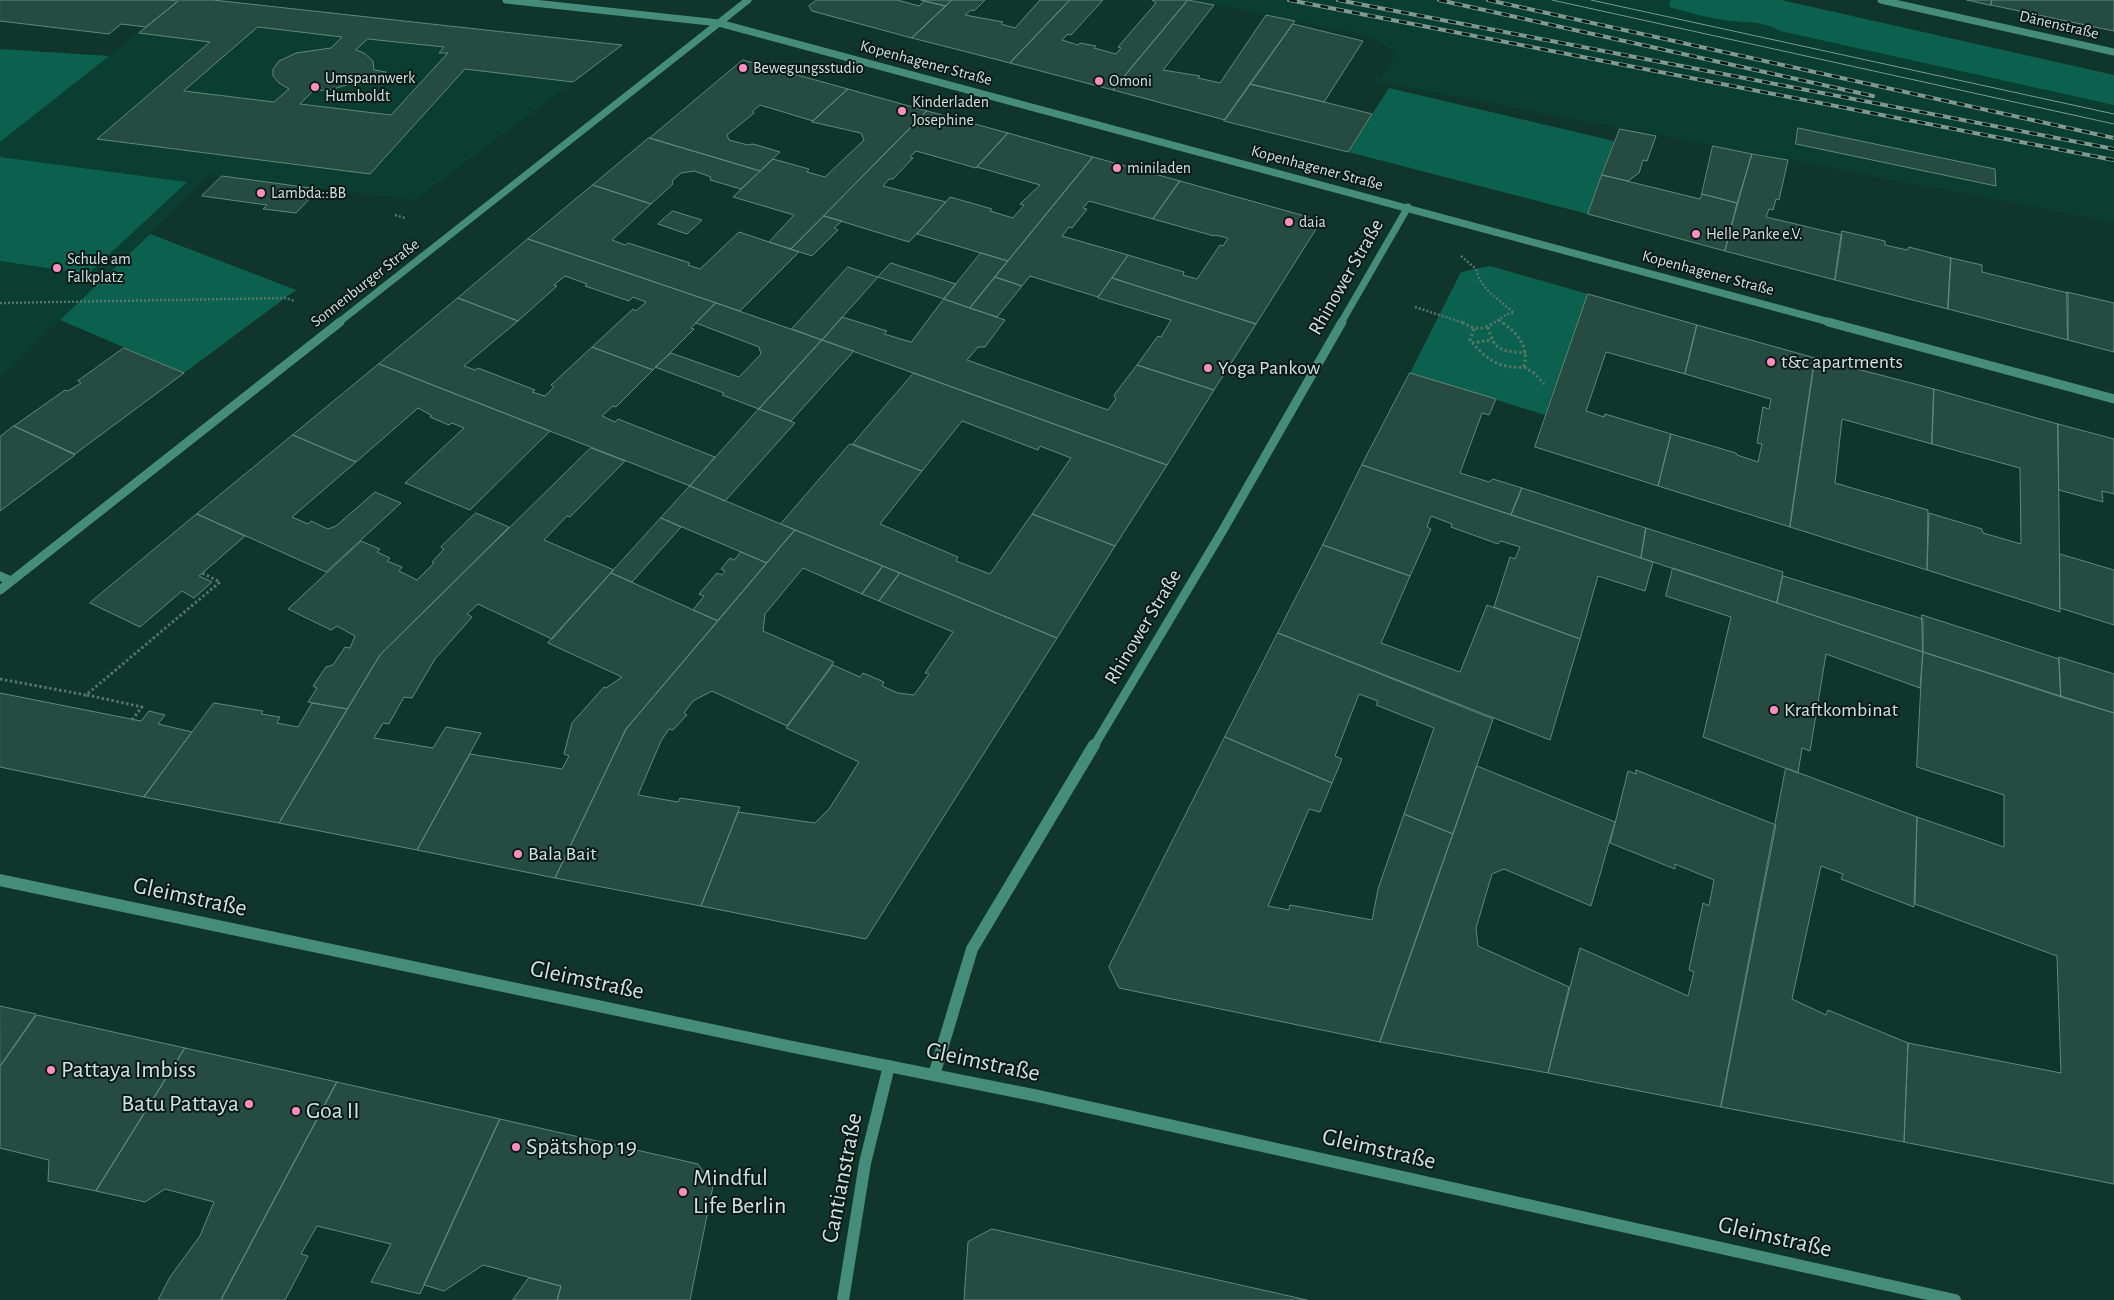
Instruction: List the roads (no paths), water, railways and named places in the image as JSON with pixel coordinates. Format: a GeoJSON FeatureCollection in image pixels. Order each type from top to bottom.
{"type":"FeatureCollection","features":[{"type":"Feature","properties":{"kind":"street","name":"Kopenhagener Straße"},"geometry":{"type":"LineString","coordinates":[[506,0],[719,23],[2114,398]]}},
{"type":"Feature","properties":{"kind":"street","name":"Sonnenburger Straße"},"geometry":{"type":"LineString","coordinates":[[0,590],[748,0]]}},
{"type":"Feature","properties":{"kind":"street","name":"Dänenstraße"},"geometry":{"type":"LineString","coordinates":[[1881,0],[2114,52]]}},
{"type":"Feature","properties":{"kind":"street","name":"Rhinower Straße"},"geometry":{"type":"LineString","coordinates":[[934,1075],[972,950],[1223,530],[1408,207]]}},
{"type":"Feature","properties":{"kind":"street"},"geometry":{"type":"LineString","coordinates":[[0,576],[11,581]]}},
{"type":"Feature","properties":{"kind":"street","name":"Gleimstraße"},"geometry":{"type":"LineString","coordinates":[[0,880],[1038,1096],[1955,1300]]}},
{"type":"Feature","properties":{"kind":"street","name":"Cantianstraße"},"geometry":{"type":"LineString","coordinates":[[843,1300],[865,1163],[889,1066]]}},
{"type":"Feature","properties":{"kind":"tram line"},"geometry":{"type":"LineString","coordinates":[[1552,0],[2114,124]]}},
{"type":"Feature","properties":{"kind":"tram line"},"geometry":{"type":"LineString","coordinates":[[1591,0],[2114,114]]}},
{"type":"Feature","properties":{"kind":"railway"},"geometry":{"type":"LineString","coordinates":[[1289,0],[2114,160]]}},
{"type":"Feature","properties":{"kind":"railway"},"geometry":{"type":"LineString","coordinates":[[1338,0],[2114,149]]}},
{"type":"Feature","properties":{"kind":"railway"},"geometry":{"type":"LineString","coordinates":[[1439,0],[1873,96]]}},
{"type":"Feature","properties":{"kind":"railway"},"geometry":{"type":"LineString","coordinates":[[1488,0],[2114,138]]}},
{"type":"Feature","properties":{"kind":"place","name":"Bewegungsstudio"},"geometry":{"type":"Point","coordinates":[743,68]}},
{"type":"Feature","properties":{"kind":"place","name":"Omoni"},"geometry":{"type":"Point","coordinates":[1099,81]}},
{"type":"Feature","properties":{"kind":"place","name":"Umspannwerk Humboldt"},"geometry":{"type":"Point","coordinates":[315,87]}},
{"type":"Feature","properties":{"kind":"place","name":"Kinderladen Josephine"},"geometry":{"type":"Point","coordinates":[902,111]}},
{"type":"Feature","properties":{"kind":"place","name":"miniladen"},"geometry":{"type":"Point","coordinates":[1117,168]}},
{"type":"Feature","properties":{"kind":"place","name":"Lambda::BB"},"geometry":{"type":"Point","coordinates":[261,193]}},
{"type":"Feature","properties":{"kind":"place","name":"daia"},"geometry":{"type":"Point","coordinates":[1289,222]}},
{"type":"Feature","properties":{"kind":"place","name":"Helle Panke e.V."},"geometry":{"type":"Point","coordinates":[1696,234]}},
{"type":"Feature","properties":{"kind":"place","name":"Schule am Falkplatz"},"geometry":{"type":"Point","coordinates":[57,268]}},
{"type":"Feature","properties":{"kind":"place","name":"t&c apartments"},"geometry":{"type":"Point","coordinates":[1771,362]}},
{"type":"Feature","properties":{"kind":"place","name":"Yoga Pankow"},"geometry":{"type":"Point","coordinates":[1208,368]}},
{"type":"Feature","properties":{"kind":"place","name":"Kraftkombinat"},"geometry":{"type":"Point","coordinates":[1774,710]}},
{"type":"Feature","properties":{"kind":"place","name":"Bala Bait"},"geometry":{"type":"Point","coordinates":[518,854]}},
{"type":"Feature","properties":{"kind":"place","name":"Pattaya Imbiss"},"geometry":{"type":"Point","coordinates":[51,1070]}},
{"type":"Feature","properties":{"kind":"place","name":"Batu Pattaya"},"geometry":{"type":"Point","coordinates":[249,1104]}},
{"type":"Feature","properties":{"kind":"place","name":"Goa II"},"geometry":{"type":"Point","coordinates":[296,1111]}},
{"type":"Feature","properties":{"kind":"place","name":"Spätshop 19"},"geometry":{"type":"Point","coordinates":[516,1147]}},
{"type":"Feature","properties":{"kind":"place","name":"Mindful Life Berlin"},"geometry":{"type":"Point","coordinates":[683,1192]}}]}
